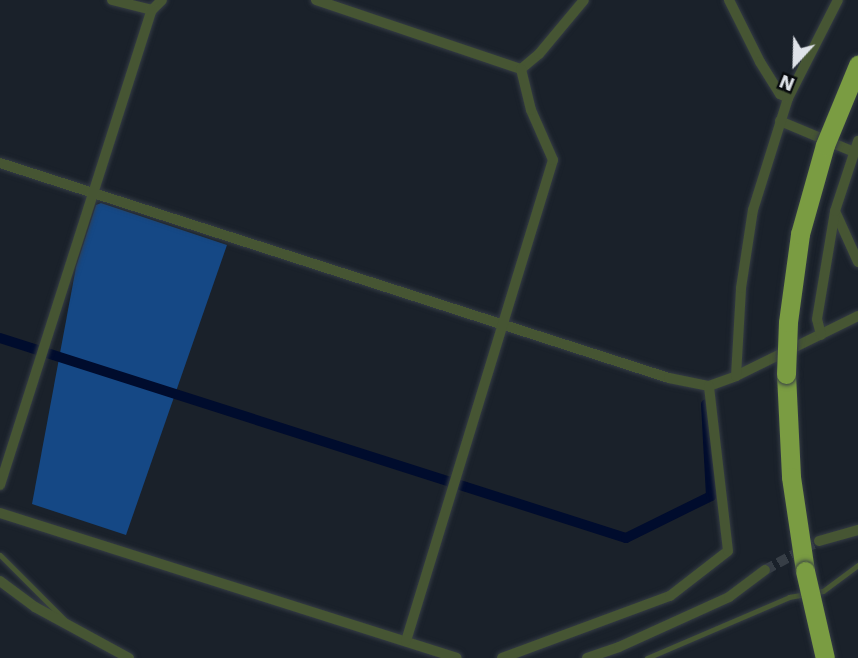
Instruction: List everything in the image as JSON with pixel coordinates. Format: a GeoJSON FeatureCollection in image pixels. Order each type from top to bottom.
{"type":"FeatureCollection","features":[{"type":"Feature","properties":{"kind":"highway"},"geometry":{"type":"LineString","coordinates":[[825,658],[805,571],[791,477],[786,374],[789,311],[800,234],[825,145],[858,65]]}},
{"type":"Feature","properties":{"kind":"street"},"geometry":{"type":"LineString","coordinates":[[112,0],[152,10]]}},
{"type":"Feature","properties":{"kind":"street"},"geometry":{"type":"LineString","coordinates":[[0,485],[152,10],[162,0]]}},
{"type":"Feature","properties":{"kind":"street"},"geometry":{"type":"LineString","coordinates":[[316,0],[522,69]]}},
{"type":"Feature","properties":{"kind":"street"},"geometry":{"type":"LineString","coordinates":[[522,69],[539,54],[584,0]]}},
{"type":"Feature","properties":{"kind":"street"},"geometry":{"type":"LineString","coordinates":[[729,0],[760,62],[780,94],[788,98]]}},
{"type":"Feature","properties":{"kind":"street"},"geometry":{"type":"LineString","coordinates":[[736,376],[741,288],[752,210],[788,98],[838,0]]}},
{"type":"Feature","properties":{"kind":"street"},"geometry":{"type":"LineString","coordinates":[[406,641],[553,160],[531,110],[522,69]]}},
{"type":"Feature","properties":{"kind":"street"},"geometry":{"type":"LineString","coordinates":[[780,121],[856,146],[835,211],[817,319],[821,335]]}},
{"type":"Feature","properties":{"kind":"street"},"geometry":{"type":"LineString","coordinates":[[0,163],[93,193],[134,211],[165,211],[186,227],[503,323],[669,378],[709,386],[736,376],[858,316]]}},
{"type":"Feature","properties":{"kind":"street"},"geometry":{"type":"LineString","coordinates":[[835,211],[858,262]]}},
{"type":"Feature","properties":{"kind":"street"},"geometry":{"type":"LineString","coordinates":[[502,658],[670,596],[728,551],[709,386]]}},
{"type":"Feature","properties":{"kind":"street"},"geometry":{"type":"LineString","coordinates":[[0,513],[457,658]]}},
{"type":"Feature","properties":{"kind":"street"},"geometry":{"type":"LineString","coordinates":[[819,541],[858,530]]}},
{"type":"Feature","properties":{"kind":"street"},"geometry":{"type":"LineString","coordinates":[[587,658],[618,647],[729,597],[765,570]]}},
{"type":"Feature","properties":{"kind":"street"},"geometry":{"type":"LineString","coordinates":[[0,581],[36,607],[129,658]]}},
{"type":"Feature","properties":{"kind":"lane"},"geometry":{"type":"LineString","coordinates":[[0,555],[65,617],[68,625]]}},
{"type":"Feature","properties":{"kind":"lane"},"geometry":{"type":"LineString","coordinates":[[647,658],[789,597],[823,591],[858,565]]}},
{"type":"Feature","properties":{"kind":"shaded area"},"geometry":{"type":"Polygon","coordinates":[[[101,203],[227,245],[126,535],[32,504],[76,267],[96,205],[101,203]]]}},
{"type":"Feature","properties":{"kind":"waterway"},"geometry":{"type":"LineString","coordinates":[[0,338],[626,538],[711,496],[706,404]]}},
{"type":"Feature","properties":{"kind":"tunnel"},"geometry":{"type":"LineString","coordinates":[[765,570],[819,541]]}}]}
